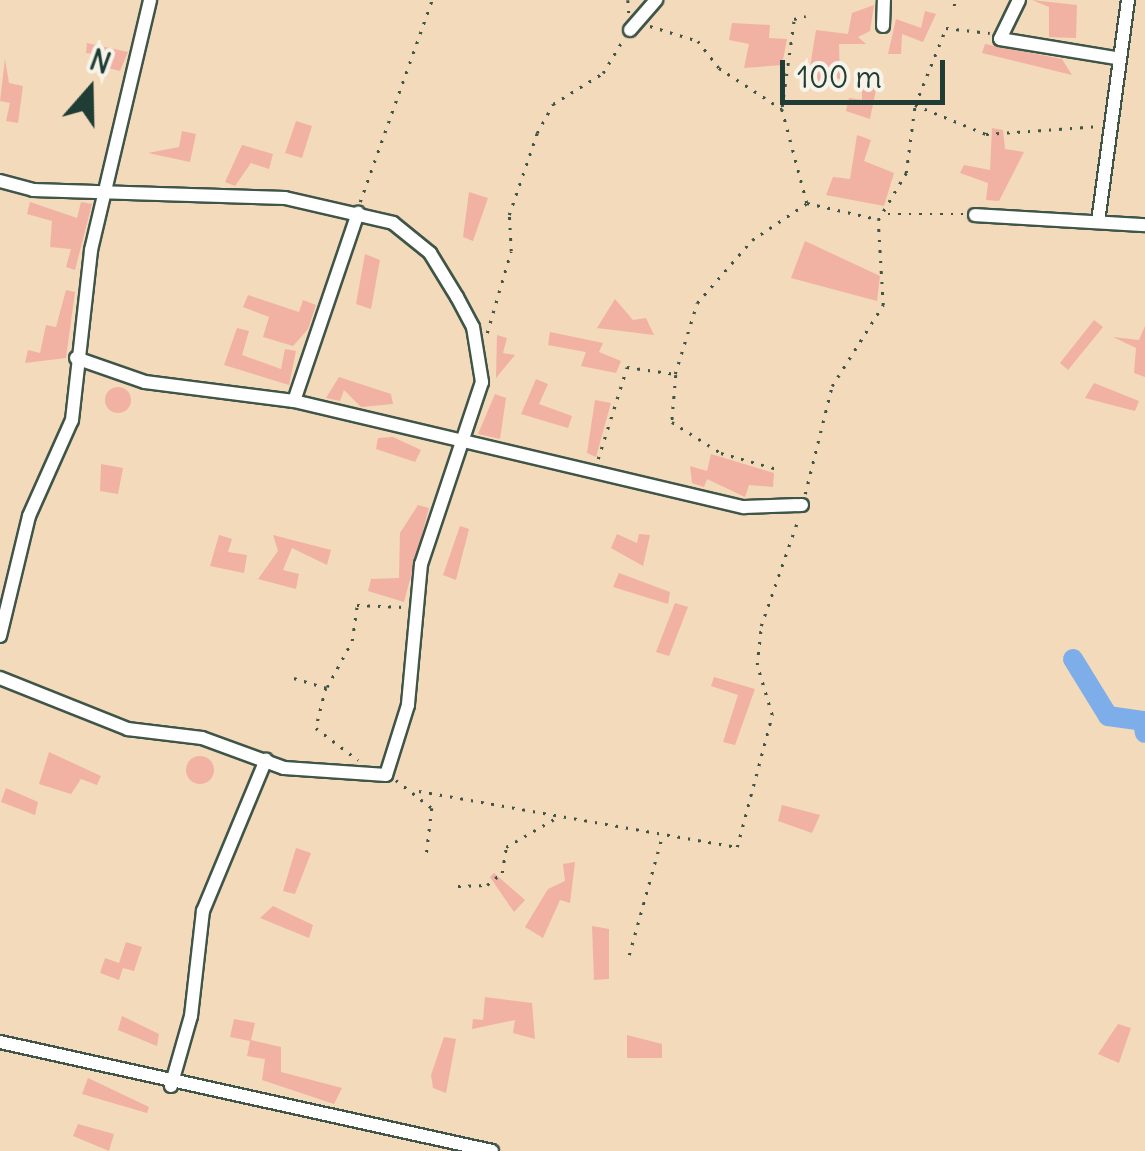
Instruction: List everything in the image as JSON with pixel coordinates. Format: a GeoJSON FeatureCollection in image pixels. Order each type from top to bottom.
{"type":"FeatureCollection","features":[{"type":"Feature","properties":{"kind":"street"},"geometry":{"type":"LineString","coordinates":[[0,636],[29,516],[72,420],[76,358],[107,192],[150,0]]}},
{"type":"Feature","properties":{"kind":"street"},"geometry":{"type":"LineString","coordinates":[[630,30],[656,0]]}},
{"type":"Feature","properties":{"kind":"street"},"geometry":{"type":"LineString","coordinates":[[883,26],[884,0]]}},
{"type":"Feature","properties":{"kind":"street"},"geometry":{"type":"LineString","coordinates":[[1019,0],[1000,39],[1116,58]]}},
{"type":"Feature","properties":{"kind":"street"},"geometry":{"type":"LineString","coordinates":[[1098,222],[1106,125],[1128,0]]}},
{"type":"Feature","properties":{"kind":"street"},"geometry":{"type":"LineString","coordinates":[[0,180],[107,192],[285,198],[393,224],[430,253],[474,327],[482,362],[462,445],[415,601],[408,705],[386,775],[266,760],[128,728],[0,678]]}},
{"type":"Feature","properties":{"kind":"street"},"geometry":{"type":"LineString","coordinates":[[294,401],[358,213]]}},
{"type":"Feature","properties":{"kind":"street"},"geometry":{"type":"LineString","coordinates":[[974,215],[1145,225]]}},
{"type":"Feature","properties":{"kind":"street"},"geometry":{"type":"LineString","coordinates":[[76,358],[180,388],[294,401],[462,445],[744,507],[802,505]]}},
{"type":"Feature","properties":{"kind":"street"},"geometry":{"type":"LineString","coordinates":[[172,1086],[191,1016],[202,911],[266,760]]}},
{"type":"Feature","properties":{"kind":"street"},"geometry":{"type":"LineString","coordinates":[[0,1042],[172,1086],[492,1151]]}},
{"type":"Feature","properties":{"kind":"path"},"geometry":{"type":"LineString","coordinates":[[358,213],[432,0]]}},
{"type":"Feature","properties":{"kind":"path"},"geometry":{"type":"LineString","coordinates":[[954,6],[955,0]]}},
{"type":"Feature","properties":{"kind":"path"},"geometry":{"type":"LineString","coordinates":[[806,16],[794,19],[782,109],[807,203]]}},
{"type":"Feature","properties":{"kind":"path"},"geometry":{"type":"LineString","coordinates":[[640,19],[698,41],[719,68],[782,109]]}},
{"type":"Feature","properties":{"kind":"path"},"geometry":{"type":"LineString","coordinates":[[878,220],[886,214],[910,162],[915,104],[938,59],[946,28],[1000,39]]}},
{"type":"Feature","properties":{"kind":"path"},"geometry":{"type":"LineString","coordinates":[[482,362],[533,142],[553,104],[602,73],[630,30]]}},
{"type":"Feature","properties":{"kind":"path"},"geometry":{"type":"LineString","coordinates":[[915,104],[986,134],[1106,125]]}},
{"type":"Feature","properties":{"kind":"path"},"geometry":{"type":"LineString","coordinates":[[777,468],[721,453],[672,422],[675,374],[697,303],[752,240],[807,203],[878,220]]}},
{"type":"Feature","properties":{"kind":"path"},"geometry":{"type":"LineString","coordinates":[[886,214],[974,215]]}},
{"type":"Feature","properties":{"kind":"path"},"geometry":{"type":"LineString","coordinates":[[415,601],[357,605],[352,642],[326,688],[316,728],[386,775],[419,791],[664,834],[728,851],[743,840],[772,715],[757,666],[761,626],[802,505],[832,386],[884,305],[878,220]]}},
{"type":"Feature","properties":{"kind":"path"},"geometry":{"type":"LineString","coordinates":[[580,470],[596,463],[627,367],[675,374]]}},
{"type":"Feature","properties":{"kind":"path"},"geometry":{"type":"LineString","coordinates":[[294,678],[326,688]]}},
{"type":"Feature","properties":{"kind":"path"},"geometry":{"type":"LineString","coordinates":[[419,791],[432,808],[426,858]]}},
{"type":"Feature","properties":{"kind":"path"},"geometry":{"type":"LineString","coordinates":[[458,886],[487,885],[502,873],[506,847],[558,816]]}},
{"type":"Feature","properties":{"kind":"path"},"geometry":{"type":"LineString","coordinates":[[629,955],[664,834]]}},
{"type":"Feature","properties":{"kind":"building"},"geometry":{"type":"Polygon","coordinates":[[[1032,0],[1077,5],[1076,38],[1049,37],[1049,7],[1032,0]]]}},
{"type":"Feature","properties":{"kind":"building"},"geometry":{"type":"Polygon","coordinates":[[[874,5],[870,31],[858,37],[866,44],[839,44],[840,79],[822,74],[818,89],[807,86],[816,30],[848,34],[852,13],[874,5]]]}},
{"type":"Feature","properties":{"kind":"building"},"geometry":{"type":"Polygon","coordinates":[[[925,11],[936,14],[923,42],[902,34],[901,54],[888,54],[896,19],[921,28],[925,11]]]}},
{"type":"Feature","properties":{"kind":"building"},"geometry":{"type":"Polygon","coordinates":[[[732,23],[770,25],[769,38],[787,39],[782,65],[744,68],[749,44],[729,40],[732,23]]]}},
{"type":"Feature","properties":{"kind":"building"},"geometry":{"type":"Polygon","coordinates":[[[87,43],[128,52],[120,71],[104,67],[107,55],[86,53],[87,43]]]}},
{"type":"Feature","properties":{"kind":"building"},"geometry":{"type":"Polygon","coordinates":[[[985,44],[1062,59],[1072,75],[982,53],[985,44]]]}},
{"type":"Feature","properties":{"kind":"building"},"geometry":{"type":"Polygon","coordinates":[[[5,59],[9,83],[23,86],[18,123],[6,121],[10,103],[0,101],[5,59]]]}},
{"type":"Feature","properties":{"kind":"building"},"geometry":{"type":"Polygon","coordinates":[[[862,80],[878,80],[870,119],[846,111],[849,98],[862,100],[862,80]]]}},
{"type":"Feature","properties":{"kind":"building"},"geometry":{"type":"Polygon","coordinates":[[[296,121],[312,126],[302,158],[285,153],[296,121]]]}},
{"type":"Feature","properties":{"kind":"building"},"geometry":{"type":"Polygon","coordinates":[[[992,128],[1003,130],[1005,149],[1024,152],[999,201],[986,200],[988,183],[960,173],[964,165],[990,170],[992,128]]]}},
{"type":"Feature","properties":{"kind":"building"},"geometry":{"type":"Polygon","coordinates":[[[182,131],[196,134],[190,162],[148,153],[179,147],[182,131]]]}},
{"type":"Feature","properties":{"kind":"building"},"geometry":{"type":"Polygon","coordinates":[[[857,135],[871,140],[864,161],[894,173],[884,206],[826,195],[833,177],[850,179],[857,135]]]}},
{"type":"Feature","properties":{"kind":"building"},"geometry":{"type":"Polygon","coordinates":[[[242,145],[273,154],[269,169],[251,163],[235,186],[225,182],[242,145]]]}},
{"type":"Feature","properties":{"kind":"building"},"geometry":{"type":"Polygon","coordinates":[[[469,192],[488,198],[473,241],[463,237],[469,192]]]}},
{"type":"Feature","properties":{"kind":"building"},"geometry":{"type":"Polygon","coordinates":[[[30,202],[77,218],[81,202],[92,204],[75,270],[66,267],[71,249],[50,247],[52,221],[27,214],[30,202]]]}},
{"type":"Feature","properties":{"kind":"building"},"geometry":{"type":"Polygon","coordinates":[[[805,241],[880,276],[877,301],[791,278],[805,241]]]}},
{"type":"Feature","properties":{"kind":"building"},"geometry":{"type":"Polygon","coordinates":[[[365,254],[380,260],[371,309],[356,304],[365,254]]]}},
{"type":"Feature","properties":{"kind":"building"},"geometry":{"type":"Polygon","coordinates":[[[66,290],[75,292],[66,358],[25,363],[28,350],[40,353],[46,325],[56,327],[66,290]]]}},
{"type":"Feature","properties":{"kind":"building"},"geometry":{"type":"Polygon","coordinates":[[[248,295],[299,312],[303,300],[316,305],[308,329],[293,346],[263,337],[269,317],[243,307],[248,295]]]}},
{"type":"Feature","properties":{"kind":"building"},"geometry":{"type":"Polygon","coordinates":[[[615,299],[633,320],[646,318],[654,335],[597,328],[615,299]]]}},
{"type":"Feature","properties":{"kind":"building"},"geometry":{"type":"Polygon","coordinates":[[[1094,320],[1103,327],[1068,370],[1060,363],[1094,320]]]}},
{"type":"Feature","properties":{"kind":"building"},"geometry":{"type":"Polygon","coordinates":[[[1145,326],[1145,377],[1134,373],[1136,348],[1113,337],[1139,340],[1145,326]]]}},
{"type":"Feature","properties":{"kind":"building"},"geometry":{"type":"Polygon","coordinates":[[[237,328],[249,331],[242,355],[281,369],[285,349],[296,351],[289,385],[224,365],[237,328]]]}},
{"type":"Feature","properties":{"kind":"building"},"geometry":{"type":"Polygon","coordinates":[[[550,332],[603,343],[599,352],[621,361],[616,373],[581,366],[586,352],[548,345],[550,332]]]}},
{"type":"Feature","properties":{"kind":"building"},"geometry":{"type":"Polygon","coordinates":[[[497,335],[507,338],[503,353],[515,355],[496,378],[497,335]]]}},
{"type":"Feature","properties":{"kind":"building"},"geometry":{"type":"Polygon","coordinates":[[[339,377],[391,394],[393,404],[361,407],[344,390],[340,401],[326,398],[339,377]]]}},
{"type":"Feature","properties":{"kind":"building"},"geometry":{"type":"Polygon","coordinates":[[[536,379],[548,384],[539,404],[572,416],[568,428],[521,414],[536,379]]]}},
{"type":"Feature","properties":{"kind":"building"},"geometry":{"type":"Polygon","coordinates":[[[1094,383],[1139,401],[1135,411],[1085,398],[1094,383]]]}},
{"type":"Feature","properties":{"kind":"building"},"geometry":{"type":"Polygon","coordinates":[[[118,387],[127,391],[131,400],[127,409],[118,413],[109,409],[105,400],[109,391],[118,387]]]}},
{"type":"Feature","properties":{"kind":"building"},"geometry":{"type":"Polygon","coordinates":[[[495,394],[506,398],[500,439],[478,434],[495,394]]]}},
{"type":"Feature","properties":{"kind":"building"},"geometry":{"type":"Polygon","coordinates":[[[595,400],[611,403],[596,457],[587,453],[595,400]]]}},
{"type":"Feature","properties":{"kind":"building"},"geometry":{"type":"Polygon","coordinates":[[[393,437],[421,450],[415,462],[376,449],[378,438],[393,437]]]}},
{"type":"Feature","properties":{"kind":"building"},"geometry":{"type":"Polygon","coordinates":[[[711,454],[774,473],[773,487],[749,485],[745,497],[707,479],[704,487],[692,483],[690,466],[707,471],[711,454]]]}},
{"type":"Feature","properties":{"kind":"building"},"geometry":{"type":"Polygon","coordinates":[[[101,464],[123,468],[118,494],[100,491],[101,464]]]}},
{"type":"Feature","properties":{"kind":"building"},"geometry":{"type":"Polygon","coordinates":[[[418,505],[429,508],[404,602],[368,591],[371,579],[399,578],[400,533],[418,505]]]}},
{"type":"Feature","properties":{"kind":"building"},"geometry":{"type":"Polygon","coordinates":[[[460,526],[469,529],[456,580],[443,575],[460,526]]]}},
{"type":"Feature","properties":{"kind":"building"},"geometry":{"type":"Polygon","coordinates":[[[617,534],[637,543],[639,534],[650,535],[643,566],[611,548],[617,534]]]}},
{"type":"Feature","properties":{"kind":"building"},"geometry":{"type":"Polygon","coordinates":[[[219,535],[232,539],[228,552],[247,555],[244,573],[210,566],[219,535]]]}},
{"type":"Feature","properties":{"kind":"building"},"geometry":{"type":"Polygon","coordinates":[[[273,535],[331,550],[327,565],[292,548],[283,570],[299,574],[296,589],[258,579],[278,551],[273,535]]]}},
{"type":"Feature","properties":{"kind":"building"},"geometry":{"type":"Polygon","coordinates":[[[619,573],[670,592],[668,604],[613,587],[619,573]]]}},
{"type":"Feature","properties":{"kind":"building"},"geometry":{"type":"Polygon","coordinates":[[[675,603],[688,607],[669,656],[656,652],[675,603]]]}},
{"type":"Feature","properties":{"kind":"building"},"geometry":{"type":"Polygon","coordinates":[[[714,677],[755,689],[735,745],[723,742],[738,695],[711,686],[714,677]]]}},
{"type":"Feature","properties":{"kind":"building"},"geometry":{"type":"Polygon","coordinates":[[[49,752],[101,776],[97,785],[81,779],[71,794],[39,784],[49,752]]]}},
{"type":"Feature","properties":{"kind":"building"},"geometry":{"type":"Polygon","coordinates":[[[200,756],[210,760],[214,770],[210,780],[200,784],[190,780],[186,770],[190,760],[200,756]]]}},
{"type":"Feature","properties":{"kind":"building"},"geometry":{"type":"Polygon","coordinates":[[[6,788],[38,802],[35,815],[1,802],[6,788]]]}},
{"type":"Feature","properties":{"kind":"building"},"geometry":{"type":"Polygon","coordinates":[[[782,805],[820,815],[812,833],[778,821],[782,805]]]}},
{"type":"Feature","properties":{"kind":"building"},"geometry":{"type":"Polygon","coordinates":[[[296,848],[311,853],[295,894],[283,891],[296,848]]]}},
{"type":"Feature","properties":{"kind":"building"},"geometry":{"type":"Polygon","coordinates":[[[575,862],[570,903],[560,900],[543,938],[525,927],[548,889],[565,881],[563,864],[575,862]]]}},
{"type":"Feature","properties":{"kind":"building"},"geometry":{"type":"Polygon","coordinates":[[[494,873],[525,900],[514,912],[490,877],[494,873]]]}},
{"type":"Feature","properties":{"kind":"building"},"geometry":{"type":"Polygon","coordinates":[[[273,906],[313,925],[309,938],[260,918],[273,906]]]}},
{"type":"Feature","properties":{"kind":"building"},"geometry":{"type":"Polygon","coordinates":[[[592,926],[609,929],[609,979],[594,980],[592,926]]]}},
{"type":"Feature","properties":{"kind":"building"},"geometry":{"type":"Polygon","coordinates":[[[126,942],[142,947],[134,971],[123,968],[119,980],[100,973],[105,958],[119,963],[126,942]]]}},
{"type":"Feature","properties":{"kind":"building"},"geometry":{"type":"Polygon","coordinates":[[[485,997],[532,1003],[535,1039],[513,1033],[515,1020],[472,1029],[473,1019],[483,1020],[485,997]]]}},
{"type":"Feature","properties":{"kind":"building"},"geometry":{"type":"Polygon","coordinates":[[[122,1016],[159,1034],[157,1046],[118,1030],[122,1016]]]}},
{"type":"Feature","properties":{"kind":"building"},"geometry":{"type":"Polygon","coordinates":[[[234,1019],[255,1023],[251,1040],[281,1047],[281,1072],[342,1088],[334,1104],[262,1080],[265,1059],[247,1056],[250,1041],[230,1037],[234,1019]]]}},
{"type":"Feature","properties":{"kind":"building"},"geometry":{"type":"Polygon","coordinates":[[[1118,1024],[1131,1028],[1119,1063],[1098,1054],[1118,1024]]]}},
{"type":"Feature","properties":{"kind":"building"},"geometry":{"type":"Polygon","coordinates":[[[627,1035],[662,1044],[662,1058],[627,1058],[627,1035]]]}},
{"type":"Feature","properties":{"kind":"building"},"geometry":{"type":"Polygon","coordinates":[[[444,1037],[456,1039],[446,1093],[433,1088],[431,1075],[444,1037]]]}},
{"type":"Feature","properties":{"kind":"building"},"geometry":{"type":"Polygon","coordinates":[[[88,1078],[149,1107],[147,1113],[82,1094],[88,1078]]]}},
{"type":"Feature","properties":{"kind":"building"},"geometry":{"type":"Polygon","coordinates":[[[78,1124],[114,1134],[109,1151],[73,1136],[78,1124]]]}},
{"type":"Feature","properties":{"kind":"waterway"},"geometry":{"type":"LineString","coordinates":[[1073,659],[1108,716],[1143,721],[1145,733]]}}]}
